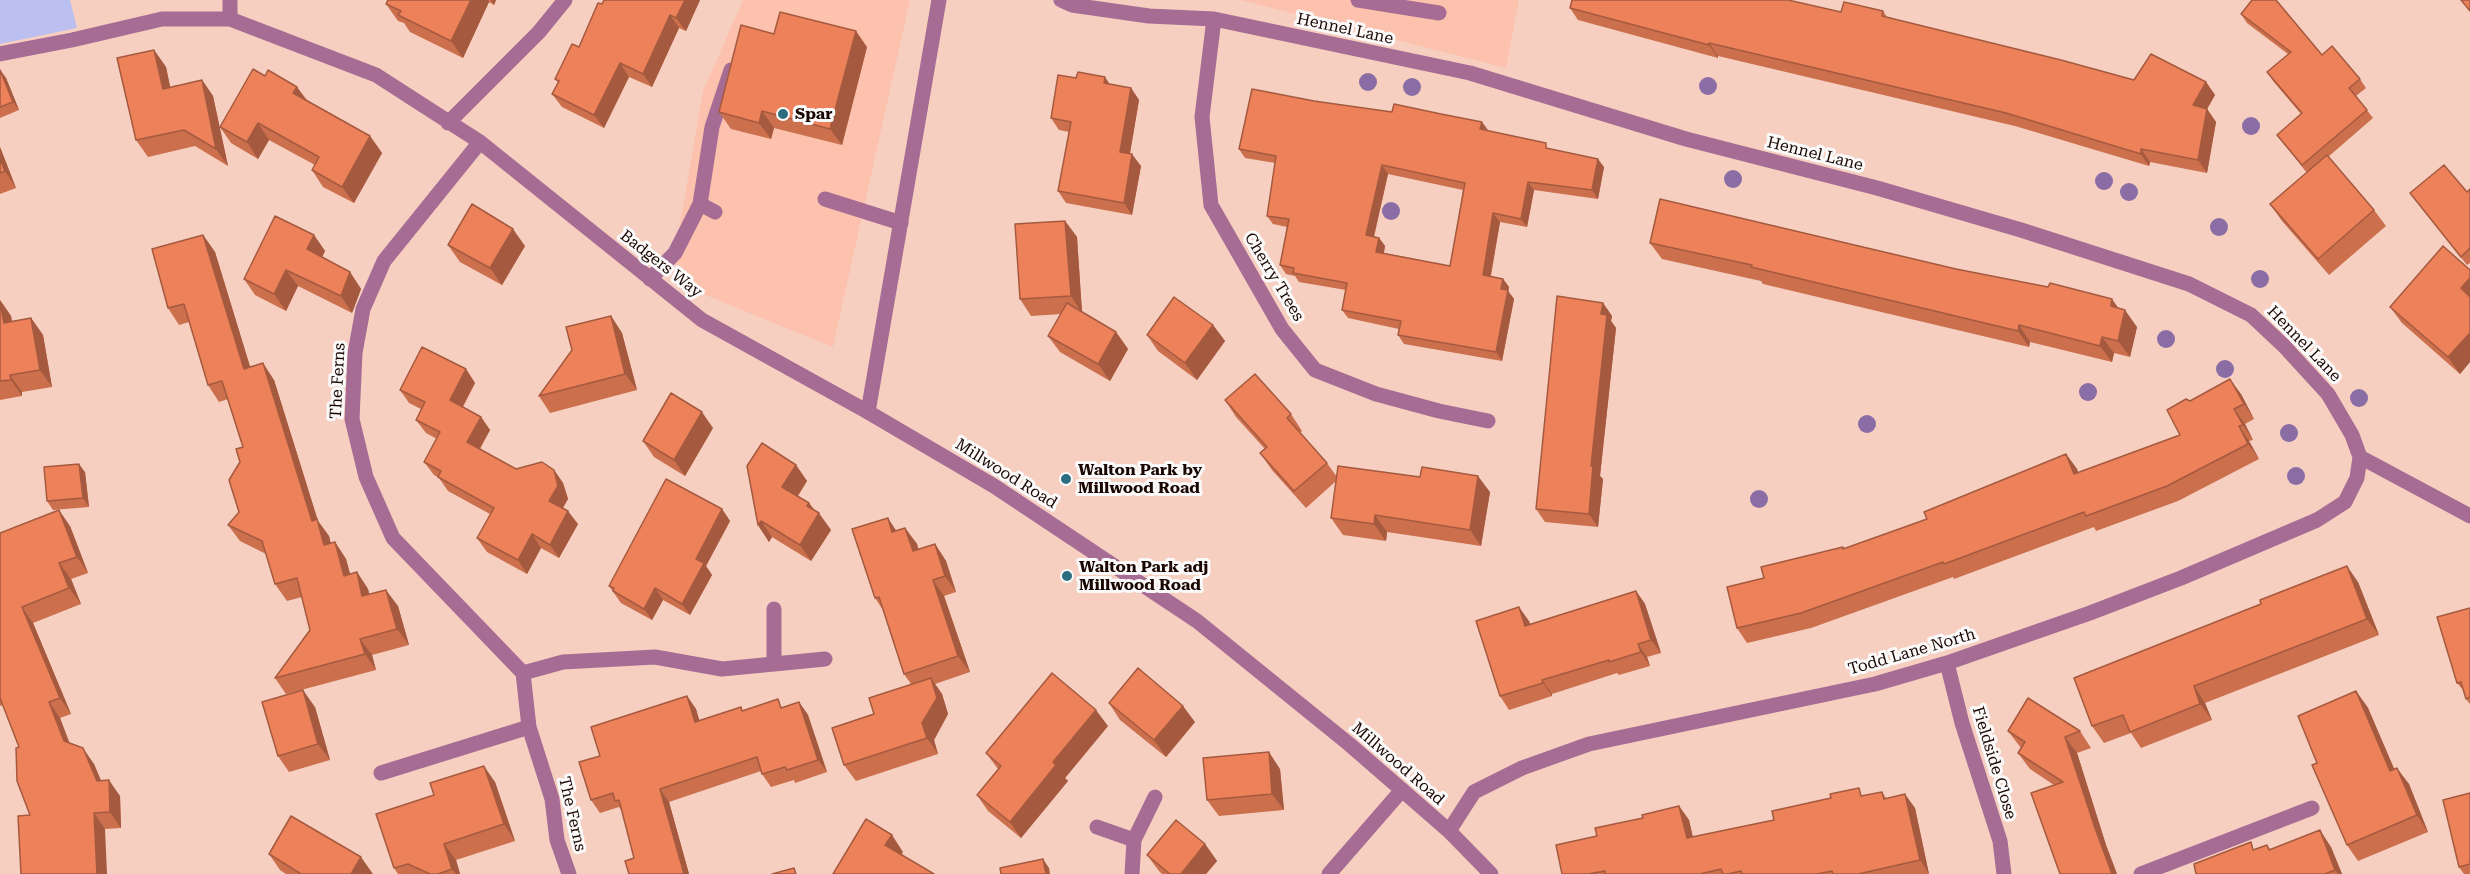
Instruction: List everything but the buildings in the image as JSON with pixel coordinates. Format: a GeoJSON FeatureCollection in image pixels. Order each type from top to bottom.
{"type":"FeatureCollection","features":[{"type":"Feature","properties":{"kind":"street"},"geometry":{"type":"LineString","coordinates":[[230,0],[230,19]]}},
{"type":"Feature","properties":{"kind":"street"},"geometry":{"type":"LineString","coordinates":[[447,123],[539,32],[565,0]]}},
{"type":"Feature","properties":{"kind":"street"},"geometry":{"type":"LineString","coordinates":[[868,412],[939,0]]}},
{"type":"Feature","properties":{"kind":"street","name":"Hennel Lane"},"geometry":{"type":"LineString","coordinates":[[1061,0],[1072,5],[1149,16],[1214,19],[1470,73],[1686,140],[1877,188],[2021,230],[2189,284],[2251,315],[2284,346],[2328,394],[2352,435],[2360,457]]}},
{"type":"Feature","properties":{"kind":"street"},"geometry":{"type":"LineString","coordinates":[[1358,0],[1438,13]]}},
{"type":"Feature","properties":{"kind":"street","name":"Badgers Way"},"geometry":{"type":"LineString","coordinates":[[0,54],[162,19],[230,19],[376,75],[447,123],[480,142],[702,320],[868,412]]}},
{"type":"Feature","properties":{"kind":"street","name":"Cherry Trees"},"geometry":{"type":"LineString","coordinates":[[1214,19],[1202,117],[1211,205],[1282,329],[1315,370],[1376,394],[1488,421]]}},
{"type":"Feature","properties":{"kind":"street"},"geometry":{"type":"LineString","coordinates":[[650,279],[675,253],[700,204],[712,127],[737,51]]}},
{"type":"Feature","properties":{"kind":"street","name":"The Ferns"},"geometry":{"type":"LineString","coordinates":[[480,142],[384,261],[363,309],[355,353],[352,419],[366,477],[393,538],[523,673],[529,727],[552,799],[557,840],[569,874]]}},
{"type":"Feature","properties":{"kind":"street"},"geometry":{"type":"LineString","coordinates":[[825,199],[901,223]]}},
{"type":"Feature","properties":{"kind":"street"},"geometry":{"type":"LineString","coordinates":[[700,204],[715,212]]}},
{"type":"Feature","properties":{"kind":"street","name":"Millwood Road"},"geometry":{"type":"LineString","coordinates":[[868,412],[994,486],[1197,621],[1349,744],[1449,831],[1491,874]]}},
{"type":"Feature","properties":{"kind":"street"},"geometry":{"type":"LineString","coordinates":[[2360,457],[2470,516]]}},
{"type":"Feature","properties":{"kind":"street","name":"Todd Lane North"},"geometry":{"type":"LineString","coordinates":[[1449,831],[1474,792],[1522,768],[1589,744],[1875,684],[1947,663],[2090,614],[2181,578],[2317,520],[2345,502],[2357,478],[2360,457]]}},
{"type":"Feature","properties":{"kind":"street"},"geometry":{"type":"LineString","coordinates":[[774,609],[774,664]]}},
{"type":"Feature","properties":{"kind":"street"},"geometry":{"type":"LineString","coordinates":[[523,673],[563,662],[655,657],[722,669],[825,658]]}},
{"type":"Feature","properties":{"kind":"street","name":"Fieldside Close"},"geometry":{"type":"LineString","coordinates":[[1947,663],[1962,723],[2000,842],[2004,874]]}},
{"type":"Feature","properties":{"kind":"street"},"geometry":{"type":"LineString","coordinates":[[381,773],[529,727]]}},
{"type":"Feature","properties":{"kind":"street"},"geometry":{"type":"LineString","coordinates":[[1329,874],[1402,790]]}},
{"type":"Feature","properties":{"kind":"street"},"geometry":{"type":"LineString","coordinates":[[1132,874],[1134,840],[1155,797]]}},
{"type":"Feature","properties":{"kind":"street"},"geometry":{"type":"LineString","coordinates":[[2140,874],[2312,808]]}},
{"type":"Feature","properties":{"kind":"street"},"geometry":{"type":"LineString","coordinates":[[1097,827],[1134,840]]}},
{"type":"Feature","properties":{"kind":"shaded area"},"geometry":{"type":"Polygon","coordinates":[[[0,0],[70,0],[77,28],[0,44],[0,0]]]}},
{"type":"Feature","properties":{"kind":"shaded area"},"geometry":{"type":"Polygon","coordinates":[[[743,0],[910,0],[833,347],[703,294],[669,257],[675,253],[703,91],[743,0]]]}},
{"type":"Feature","properties":{"kind":"shaded area"},"geometry":{"type":"Polygon","coordinates":[[[1240,0],[1519,0],[1506,68],[1240,0]]]}},
{"type":"Feature","properties":{"kind":"place","name":"Spar"},"geometry":{"type":"Point","coordinates":[783,114]}},
{"type":"Feature","properties":{"kind":"place","name":"Walton Park by Millwood Road"},"geometry":{"type":"Point","coordinates":[1066,479]}},
{"type":"Feature","properties":{"kind":"place","name":"Walton Park adj Millwood Road"},"geometry":{"type":"Point","coordinates":[1067,576]}}]}
